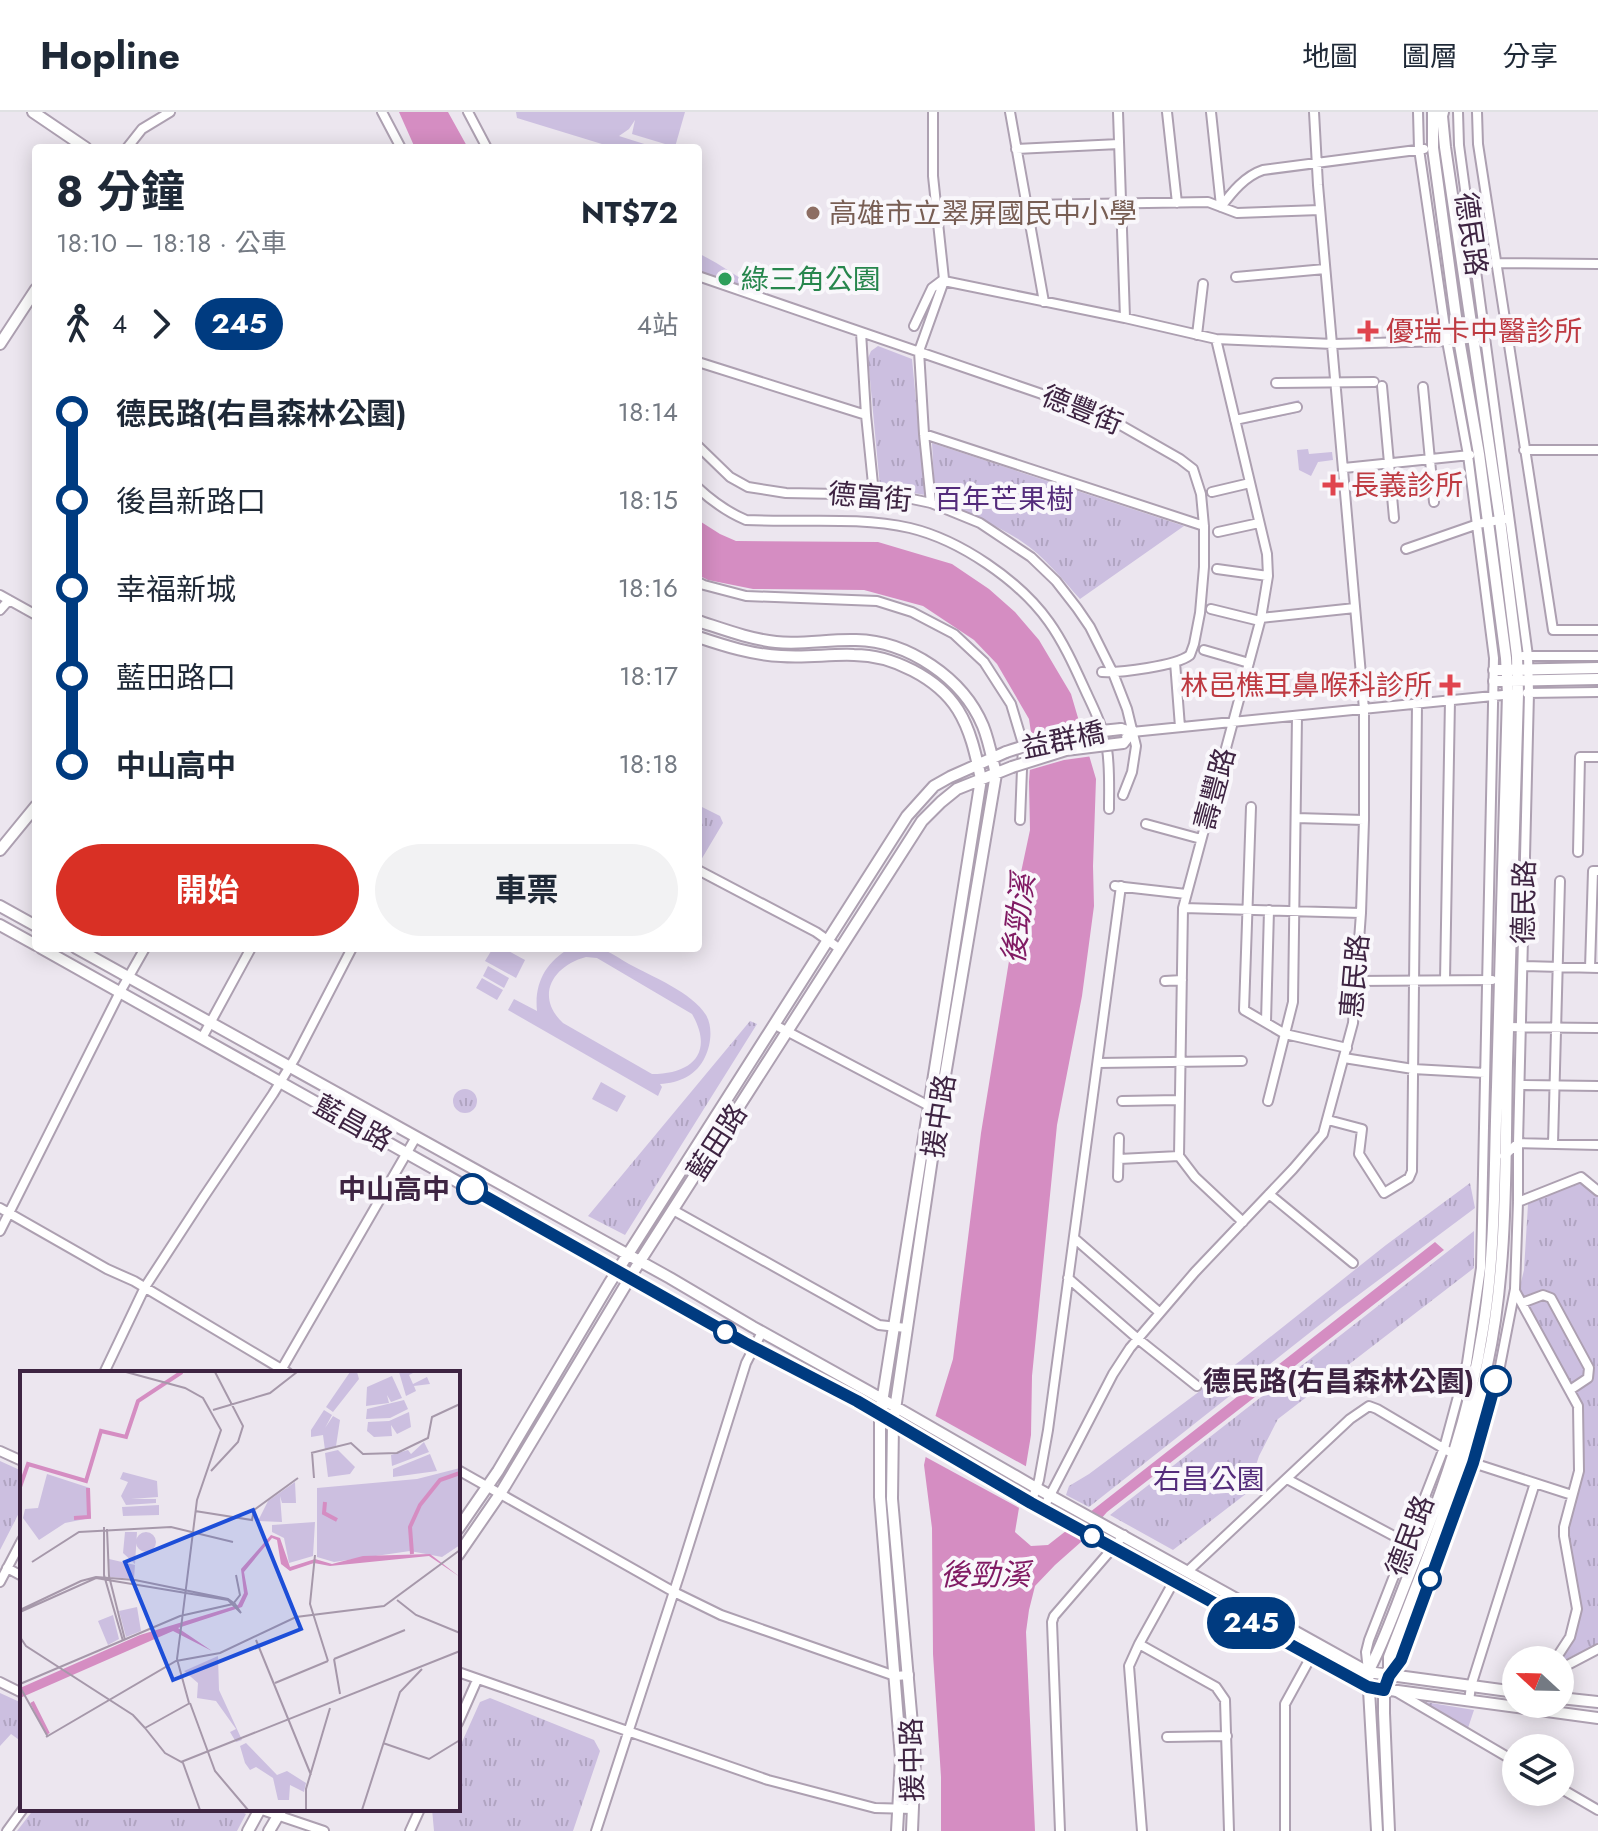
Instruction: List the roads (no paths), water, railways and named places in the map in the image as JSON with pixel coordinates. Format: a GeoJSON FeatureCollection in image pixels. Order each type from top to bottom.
{"type":"FeatureCollection","features":[{"type":"Feature","properties":{"kind":"street"},"geometry":{"type":"LineString","coordinates":[[33,112],[80,144]]}},
{"type":"Feature","properties":{"kind":"street"},"geometry":{"type":"LineString","coordinates":[[130,144],[152,112]]}},
{"type":"Feature","properties":{"kind":"street"},"geometry":{"type":"LineString","coordinates":[[142,129],[170,112]]}},
{"type":"Feature","properties":{"kind":"street"},"geometry":{"type":"LineString","coordinates":[[382,112],[399,144]]}},
{"type":"Feature","properties":{"kind":"street"},"geometry":{"type":"LineString","coordinates":[[468,112],[485,144]]}},
{"type":"Feature","properties":{"kind":"street"},"geometry":{"type":"LineString","coordinates":[[931,503],[919,351],[944,280],[933,176],[933,112]]}},
{"type":"Feature","properties":{"kind":"street"},"geometry":{"type":"LineString","coordinates":[[1010,112],[1044,302]]}},
{"type":"Feature","properties":{"kind":"street"},"geometry":{"type":"LineString","coordinates":[[1118,112],[1125,318]]}},
{"type":"Feature","properties":{"kind":"street"},"geometry":{"type":"LineString","coordinates":[[1167,112],[1177,203]]}},
{"type":"Feature","properties":{"kind":"street"},"geometry":{"type":"LineString","coordinates":[[1211,112],[1221,207]]}},
{"type":"Feature","properties":{"kind":"street","name":"惠民路"},"geometry":{"type":"LineString","coordinates":[[1043,1509],[1113,1374],[1138,1339],[1159,1312],[1323,1134],[1353,1023],[1361,913],[1364,709],[1314,112]]}},
{"type":"Feature","properties":{"kind":"street","name":"德民路"},"geometry":{"type":"LineString","coordinates":[[1418,112],[1419,149],[1447,341],[1485,453]]}},
{"type":"Feature","properties":{"kind":"street","name":"德民路"},"geometry":{"type":"LineString","coordinates":[[1433,112],[1433,148],[1459,339],[1485,453],[1512,669],[1518,694],[1499,980]]}},
{"type":"Feature","properties":{"kind":"street","name":"德民路"},"geometry":{"type":"LineString","coordinates":[[1368,1672],[1458,1456],[1500,1366],[1515,1291],[1523,966],[1518,694],[1512,669],[1443,112]]}},
{"type":"Feature","properties":{"kind":"street","name":"德民路"},"geometry":{"type":"LineString","coordinates":[[1458,112],[1459,145],[1485,337],[1485,453]]}},
{"type":"Feature","properties":{"kind":"street"},"geometry":{"type":"LineString","coordinates":[[1477,112],[1478,144],[1553,630],[1598,630]]}},
{"type":"Feature","properties":{"kind":"street"},"geometry":{"type":"LineString","coordinates":[[1016,149],[1119,144]]}},
{"type":"Feature","properties":{"kind":"street"},"geometry":{"type":"LineString","coordinates":[[1221,207],[1232,192],[1254,173],[1263,170],[1459,145]]}},
{"type":"Feature","properties":{"kind":"street"},"geometry":{"type":"LineString","coordinates":[[1027,205],[1208,202],[1237,213],[1320,210]]}},
{"type":"Feature","properties":{"kind":"street"},"geometry":{"type":"LineString","coordinates":[[1497,263],[1598,264]]}},
{"type":"Feature","properties":{"kind":"street"},"geometry":{"type":"LineString","coordinates":[[1236,277],[1325,269]]}},
{"type":"Feature","properties":{"kind":"street","name":"德豐街"},"geometry":{"type":"LineString","coordinates":[[702,277],[1103,415],[1193,469],[1201,494],[1204,526],[1200,613],[1190,655],[1175,662]]}},
{"type":"Feature","properties":{"kind":"street"},"geometry":{"type":"LineString","coordinates":[[914,326],[932,288],[944,280],[1216,339],[1333,344],[1485,337]]}},
{"type":"Feature","properties":{"kind":"street"},"geometry":{"type":"LineString","coordinates":[[1197,335],[1203,284]]}},
{"type":"Feature","properties":{"kind":"street"},"geometry":{"type":"LineString","coordinates":[[0,344],[32,295]]}},
{"type":"Feature","properties":{"kind":"street"},"geometry":{"type":"LineString","coordinates":[[861,332],[874,494]]}},
{"type":"Feature","properties":{"kind":"street","name":"壽豐路"},"geometry":{"type":"LineString","coordinates":[[1179,1156],[1183,908],[1249,663],[1268,576],[1267,554],[1216,339]]}},
{"type":"Feature","properties":{"kind":"street"},"geometry":{"type":"LineString","coordinates":[[702,363],[866,415]]}},
{"type":"Feature","properties":{"kind":"street"},"geometry":{"type":"LineString","coordinates":[[1276,383],[1378,384],[1394,518]]}},
{"type":"Feature","properties":{"kind":"street"},"geometry":{"type":"LineString","coordinates":[[1423,387],[1434,502]]}},
{"type":"Feature","properties":{"kind":"street"},"geometry":{"type":"LineString","coordinates":[[1235,420],[1297,407]]}},
{"type":"Feature","properties":{"kind":"street"},"geometry":{"type":"LineString","coordinates":[[924,434],[1204,526]]}},
{"type":"Feature","properties":{"kind":"street","name":"德富街"},"geometry":{"type":"LineString","coordinates":[[702,450],[730,477],[753,489],[786,493],[893,495],[931,503],[991,530],[1047,571],[1090,627],[1127,709],[1126,730],[1136,746],[1132,772],[1123,795]]}},
{"type":"Feature","properties":{"kind":"street"},"geometry":{"type":"LineString","coordinates":[[1524,450],[1598,450]]}},
{"type":"Feature","properties":{"kind":"street"},"geometry":{"type":"LineString","coordinates":[[1344,468],[1485,453]]}},
{"type":"Feature","properties":{"kind":"street"},"geometry":{"type":"LineString","coordinates":[[1212,492],[1250,483]]}},
{"type":"Feature","properties":{"kind":"street"},"geometry":{"type":"LineString","coordinates":[[702,492],[712,501],[746,520],[859,522],[910,528],[951,542],[995,571],[1023,594],[1048,621],[1071,658],[1107,749],[1109,809]]}},
{"type":"Feature","properties":{"kind":"street"},"geometry":{"type":"LineString","coordinates":[[1406,549],[1494,521]]}},
{"type":"Feature","properties":{"kind":"street"},"geometry":{"type":"LineString","coordinates":[[1218,532],[1259,523]]}},
{"type":"Feature","properties":{"kind":"street"},"geometry":{"type":"LineString","coordinates":[[1217,569],[1268,576]]}},
{"type":"Feature","properties":{"kind":"street"},"geometry":{"type":"LineString","coordinates":[[702,584],[746,596],[877,601],[912,612],[954,634],[984,662],[1011,704],[1023,744],[1020,820]]}},
{"type":"Feature","properties":{"kind":"street"},"geometry":{"type":"LineString","coordinates":[[0,595],[32,613]]}},
{"type":"Feature","properties":{"kind":"street"},"geometry":{"type":"LineString","coordinates":[[0,610],[9,600]]}},
{"type":"Feature","properties":{"kind":"street"},"geometry":{"type":"LineString","coordinates":[[1211,609],[1260,620],[1355,608]]}},
{"type":"Feature","properties":{"kind":"street","name":"援中路"},"geometry":{"type":"LineString","coordinates":[[702,622],[778,642],[875,642],[920,658],[949,678],[969,702],[983,725],[996,774],[901,1327],[880,1415],[880,1497],[901,1758],[897,1831]]}},
{"type":"Feature","properties":{"kind":"street","name":"援中路"},"geometry":{"type":"LineString","coordinates":[[702,638],[777,656],[876,657],[912,670],[940,690],[957,708],[970,733],[981,779],[928,1105],[901,1327],[893,1423],[892,1499],[915,1758],[912,1831]]}},
{"type":"Feature","properties":{"kind":"street"},"geometry":{"type":"LineString","coordinates":[[1204,650],[1249,663]]}},
{"type":"Feature","properties":{"kind":"street"},"geometry":{"type":"LineString","coordinates":[[1512,669],[1598,656]]}},
{"type":"Feature","properties":{"kind":"street"},"geometry":{"type":"LineString","coordinates":[[1102,672],[1113,673],[1175,662],[1180,727]]}},
{"type":"Feature","properties":{"kind":"street"},"geometry":{"type":"LineString","coordinates":[[1512,669],[1598,668]]}},
{"type":"Feature","properties":{"kind":"street"},"geometry":{"type":"LineString","coordinates":[[1512,669],[1598,679]]}},
{"type":"Feature","properties":{"kind":"street","name":"德民路"},"geometry":{"type":"LineString","coordinates":[[1377,1831],[1366,1652],[1407,1543],[1458,1456],[1484,1327],[1491,1267],[1499,980],[1494,696],[1512,669]]}},
{"type":"Feature","properties":{"kind":"street"},"geometry":{"type":"LineString","coordinates":[[1126,730],[1518,694],[1598,692]]}},
{"type":"Feature","properties":{"kind":"street"},"geometry":{"type":"LineString","coordinates":[[1445,980],[1450,700]]}},
{"type":"Feature","properties":{"kind":"street"},"geometry":{"type":"LineString","coordinates":[[1328,1120],[1362,1129],[1359,1154],[1384,1193],[1409,1178],[1412,1171],[1417,704]]}},
{"type":"Feature","properties":{"kind":"street"},"geometry":{"type":"LineString","coordinates":[[1268,1101],[1293,1002],[1297,716]]}},
{"type":"Feature","properties":{"kind":"street","name":"益群橋"},"geometry":{"type":"LineString","coordinates":[[1006,752],[1072,734],[1126,730],[1123,743],[1066,750],[1012,767]]}},
{"type":"Feature","properties":{"kind":"street","name":"藍田路"},"geometry":{"type":"LineString","coordinates":[[460,1526],[488,1487],[618,1271],[907,816],[934,786],[1006,752]]}},
{"type":"Feature","properties":{"kind":"street"},"geometry":{"type":"LineString","coordinates":[[1578,852],[1580,757],[1598,757]]}},
{"type":"Feature","properties":{"kind":"street","name":"藍田路"},"geometry":{"type":"LineString","coordinates":[[460,1552],[500,1494],[640,1261],[922,821],[957,789],[1012,767]]}},
{"type":"Feature","properties":{"kind":"street"},"geometry":{"type":"LineString","coordinates":[[1251,807],[1244,1010],[1285,1034],[1347,1048]]}},
{"type":"Feature","properties":{"kind":"street"},"geometry":{"type":"LineString","coordinates":[[0,850],[32,811]]}},
{"type":"Feature","properties":{"kind":"street"},"geometry":{"type":"LineString","coordinates":[[1296,818],[1364,820]]}},
{"type":"Feature","properties":{"kind":"street"},"geometry":{"type":"LineString","coordinates":[[1146,824],[1201,839]]}},
{"type":"Feature","properties":{"kind":"street"},"geometry":{"type":"LineString","coordinates":[[1523,966],[1594,968],[1596,871]]}},
{"type":"Feature","properties":{"kind":"street"},"geometry":{"type":"LineString","coordinates":[[702,872],[829,940],[840,949]]}},
{"type":"Feature","properties":{"kind":"street"},"geometry":{"type":"LineString","coordinates":[[1553,1144],[1560,881]]}},
{"type":"Feature","properties":{"kind":"street"},"geometry":{"type":"LineString","coordinates":[[1186,894],[1118,886],[1098,1063],[1048,1430],[1028,1501],[1368,1687],[1502,1704]]}},
{"type":"Feature","properties":{"kind":"street"},"geometry":{"type":"LineString","coordinates":[[0,906],[32,924]]}},
{"type":"Feature","properties":{"kind":"street"},"geometry":{"type":"LineString","coordinates":[[1183,908],[1361,913]]}},
{"type":"Feature","properties":{"kind":"street"},"geometry":{"type":"LineString","coordinates":[[1266,1022],[1269,910]]}},
{"type":"Feature","properties":{"kind":"street","name":"藍昌路"},"geometry":{"type":"LineString","coordinates":[[0,925],[32,944]]}},
{"type":"Feature","properties":{"kind":"street","name":"藍昌路"},"geometry":{"type":"LineString","coordinates":[[47,952],[753,1348],[880,1415],[1028,1501]]}},
{"type":"Feature","properties":{"kind":"street","name":"藍昌路"},"geometry":{"type":"LineString","coordinates":[[83,952],[640,1261],[1033,1485]]}},
{"type":"Feature","properties":{"kind":"street"},"geometry":{"type":"LineString","coordinates":[[0,1231],[143,952]]}},
{"type":"Feature","properties":{"kind":"street"},"geometry":{"type":"LineString","coordinates":[[202,1038],[249,952]]}},
{"type":"Feature","properties":{"kind":"street"},"geometry":{"type":"LineString","coordinates":[[105,1371],[145,1287],[290,1066],[350,952]]}},
{"type":"Feature","properties":{"kind":"street"},"geometry":{"type":"LineString","coordinates":[[1356,981],[1522,979]]}},
{"type":"Feature","properties":{"kind":"street"},"geometry":{"type":"LineString","coordinates":[[1165,981],[1182,980]]}},
{"type":"Feature","properties":{"kind":"street"},"geometry":{"type":"LineString","coordinates":[[775,1025],[939,1111]]}},
{"type":"Feature","properties":{"kind":"street"},"geometry":{"type":"LineString","coordinates":[[1498,1027],[1598,1028]]}},
{"type":"Feature","properties":{"kind":"street","name":"德民路"},"geometry":{"type":"LineString","coordinates":[[1458,1456],[1481,1268],[1485,1073],[1498,1027]]}},
{"type":"Feature","properties":{"kind":"street","name":"德民路"},"geometry":{"type":"LineString","coordinates":[[1389,1831],[1389,1657],[1487,1365],[1494,1325],[1505,1156],[1498,1027]]}},
{"type":"Feature","properties":{"kind":"street"},"geometry":{"type":"LineString","coordinates":[[1344,1058],[1413,1069],[1485,1073]]}},
{"type":"Feature","properties":{"kind":"street"},"geometry":{"type":"LineString","coordinates":[[1098,1063],[1242,1061]]}},
{"type":"Feature","properties":{"kind":"street"},"geometry":{"type":"LineString","coordinates":[[1520,1085],[1598,1086]]}},
{"type":"Feature","properties":{"kind":"street"},"geometry":{"type":"LineString","coordinates":[[1122,1101],[1179,1100]]}},
{"type":"Feature","properties":{"kind":"street"},"geometry":{"type":"LineString","coordinates":[[284,1371],[416,1137]]}},
{"type":"Feature","properties":{"kind":"street"},"geometry":{"type":"LineString","coordinates":[[1118,1177],[1119,1138]]}},
{"type":"Feature","properties":{"kind":"street"},"geometry":{"type":"LineString","coordinates":[[1483,1172],[1518,1143],[1598,1145]]}},
{"type":"Feature","properties":{"kind":"street"},"geometry":{"type":"LineString","coordinates":[[1119,1159],[1179,1156],[1195,1177],[1243,1222]]}},
{"type":"Feature","properties":{"kind":"street"},"geometry":{"type":"LineString","coordinates":[[1518,1202],[1581,1177],[1598,1191]]}},
{"type":"Feature","properties":{"kind":"street"},"geometry":{"type":"LineString","coordinates":[[1269,1194],[1353,1263]]}},
{"type":"Feature","properties":{"kind":"street"},"geometry":{"type":"LineString","coordinates":[[0,1208],[145,1287],[281,1371]]}},
{"type":"Feature","properties":{"kind":"street"},"geometry":{"type":"LineString","coordinates":[[673,1210],[879,1325],[901,1327]]}},
{"type":"Feature","properties":{"kind":"street"},"geometry":{"type":"LineString","coordinates":[[1074,1238],[1159,1312]]}},
{"type":"Feature","properties":{"kind":"street"},"geometry":{"type":"LineString","coordinates":[[1068,1278],[1197,1386]]}},
{"type":"Feature","properties":{"kind":"street"},"geometry":{"type":"LineString","coordinates":[[1515,1291],[1578,1406],[1579,1471],[1564,1527],[1577,1609],[1570,1637],[1564,1646]]}},
{"type":"Feature","properties":{"kind":"street"},"geometry":{"type":"LineString","coordinates":[[1522,1303],[1543,1295],[1551,1298],[1589,1368],[1588,1378],[1570,1390]]}},
{"type":"Feature","properties":{"kind":"street"},"geometry":{"type":"LineString","coordinates":[[596,1831],[746,1363],[762,1332]]}},
{"type":"Feature","properties":{"kind":"street"},"geometry":{"type":"LineString","coordinates":[[1142,1831],[1129,1666],[1139,1644],[1174,1581],[1350,1419],[1369,1406],[1458,1456],[1572,1495]]}},
{"type":"Feature","properties":{"kind":"street"},"geometry":{"type":"LineString","coordinates":[[0,1451],[20,1460]]}},
{"type":"Feature","properties":{"kind":"street"},"geometry":{"type":"LineString","coordinates":[[460,1471],[674,1592],[734,1620],[895,1676],[909,1675]]}},
{"type":"Feature","properties":{"kind":"street"},"geometry":{"type":"LineString","coordinates":[[1287,1479],[1407,1543]]}},
{"type":"Feature","properties":{"kind":"street"},"geometry":{"type":"LineString","coordinates":[[1469,1701],[1471,1686],[1535,1483]]}},
{"type":"Feature","properties":{"kind":"street"},"geometry":{"type":"LineString","coordinates":[[1033,1485],[1368,1672],[1502,1690]]}},
{"type":"Feature","properties":{"kind":"street"},"geometry":{"type":"LineString","coordinates":[[1060,1831],[1052,1622],[1124,1535]]}},
{"type":"Feature","properties":{"kind":"street"},"geometry":{"type":"LineString","coordinates":[[0,1582],[20,1544]]}},
{"type":"Feature","properties":{"kind":"street"},"geometry":{"type":"LineString","coordinates":[[7,1568],[20,1575]]}},
{"type":"Feature","properties":{"kind":"street"},"geometry":{"type":"LineString","coordinates":[[1139,1644],[1216,1687],[1225,1700],[1229,1831]]}},
{"type":"Feature","properties":{"kind":"street"},"geometry":{"type":"LineString","coordinates":[[1285,1831],[1285,1704],[1318,1644]]}},
{"type":"Feature","properties":{"kind":"street"},"geometry":{"type":"LineString","coordinates":[[1574,1662],[1598,1649]]}},
{"type":"Feature","properties":{"kind":"street"},"geometry":{"type":"LineString","coordinates":[[460,1673],[768,1780],[875,1808],[913,1809]]}},
{"type":"Feature","properties":{"kind":"street"},"geometry":{"type":"LineString","coordinates":[[460,1718],[477,1680]]}},
{"type":"Feature","properties":{"kind":"street"},"geometry":{"type":"LineString","coordinates":[[0,1682],[20,1692]]}},
{"type":"Feature","properties":{"kind":"street"},"geometry":{"type":"LineString","coordinates":[[1389,1690],[1502,1754]]}},
{"type":"Feature","properties":{"kind":"street"},"geometry":{"type":"LineString","coordinates":[[1574,1699],[1598,1702]]}},
{"type":"Feature","properties":{"kind":"street"},"geometry":{"type":"LineString","coordinates":[[1574,1714],[1598,1718]]}},
{"type":"Feature","properties":{"kind":"street"},"geometry":{"type":"LineString","coordinates":[[1167,1737],[1227,1736]]}},
{"type":"Feature","properties":{"kind":"street"},"geometry":{"type":"LineString","coordinates":[[1574,1796],[1598,1810]]}},
{"type":"Feature","properties":{"kind":"street"},"geometry":{"type":"LineString","coordinates":[[7,1831],[22,1811]]}},
{"type":"Feature","properties":{"kind":"street"},"geometry":{"type":"LineString","coordinates":[[248,1831],[258,1811]]}},
{"type":"Feature","properties":{"kind":"street"},"geometry":{"type":"LineString","coordinates":[[410,1831],[419,1811]]}},
{"type":"Feature","properties":{"kind":"street"},"geometry":{"type":"LineString","coordinates":[[269,1831],[280,1812],[324,1831]]}},
{"type":"Feature","properties":{"kind":"water"},"geometry":{"type":"Polygon","coordinates":[[[399,112],[448,112],[466,144],[413,144],[399,112]]]}},
{"type":"Feature","properties":{"kind":"water","name":"後勁溪"},"geometry":{"type":"Polygon","coordinates":[[[702,523],[736,541],[878,542],[952,564],[989,589],[1015,612],[1039,640],[1071,694],[1096,779],[1094,906],[1082,996],[1057,1125],[1032,1376],[1031,1435],[1015,1532],[1031,1546],[1048,1545],[1435,1242],[1444,1250],[1107,1512],[1035,1586],[1026,1632],[1035,1831],[941,1831],[941,1777],[933,1654],[932,1528],[924,1465],[953,1359],[981,1133],[1030,830],[1032,739],[1029,719],[997,664],[974,640],[923,606],[864,590],[753,589],[702,577],[702,523]]]}},
{"type":"Feature","properties":{"kind":"place","name":"高雄市立翠屏國民中小學"},"geometry":{"type":"Point","coordinates":[813,213]}},
{"type":"Feature","properties":{"kind":"place","name":"綠三角公園"},"geometry":{"type":"Point","coordinates":[725,279]}},
{"type":"Feature","properties":{"kind":"place","name":"優瑞卡中醫診所"},"geometry":{"type":"Point","coordinates":[1368,331]}},
{"type":"Feature","properties":{"kind":"place","name":"長義診所"},"geometry":{"type":"Point","coordinates":[1333,485]}},
{"type":"Feature","properties":{"kind":"place","name":"林邑樵耳鼻喉科診所"},"geometry":{"type":"Point","coordinates":[1450,685]}},
{"type":"Feature","properties":{"kind":"place","name":"中山高中"},"geometry":{"type":"Point","coordinates":[472,1189]}},
{"type":"Feature","properties":{"kind":"place","name":"德民路(右昌森林公園)"},"geometry":{"type":"Point","coordinates":[1496,1381]}},
{"type":"Feature","properties":{"kind":"park label","name":"百年芒果樹"},"geometry":{"type":"Point","coordinates":[1004,499]}},
{"type":"Feature","properties":{"kind":"park label","name":"右昌公園"},"geometry":{"type":"Point","coordinates":[1209,1479]}}]}
